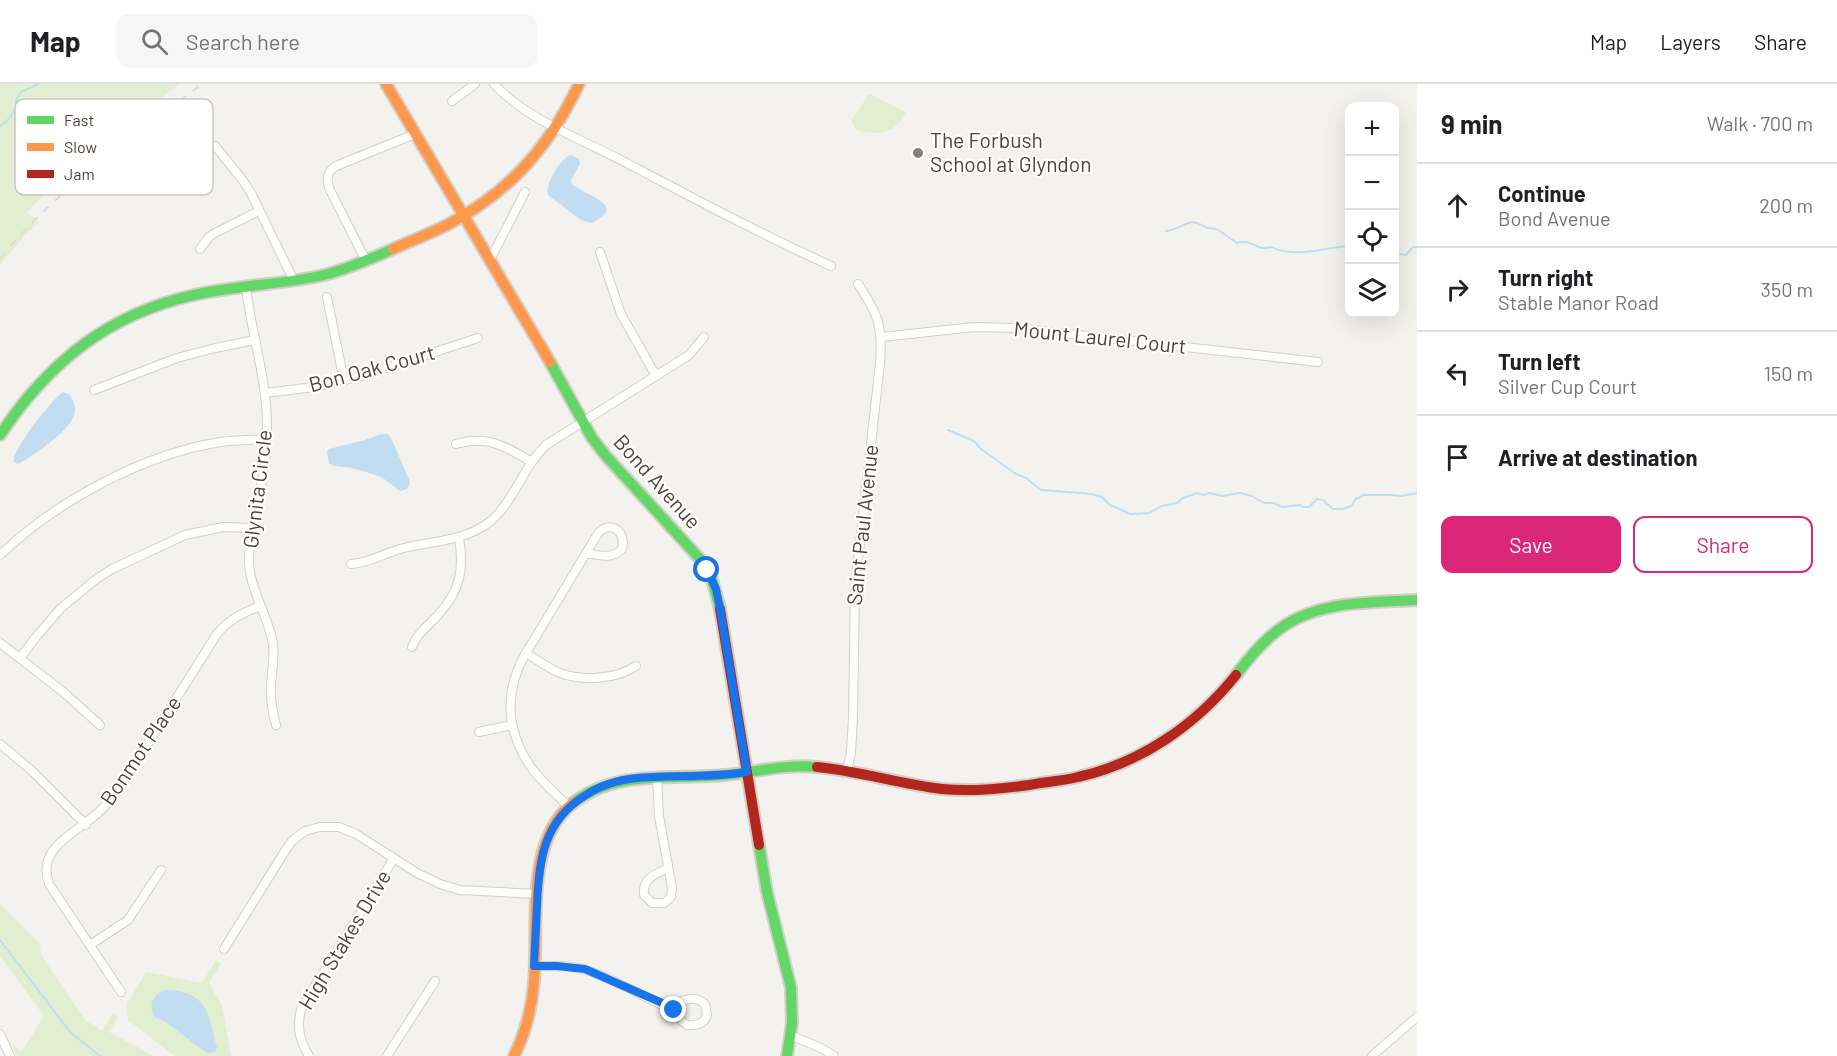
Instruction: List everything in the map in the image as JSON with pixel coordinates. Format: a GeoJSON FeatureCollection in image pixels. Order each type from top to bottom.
{"type":"FeatureCollection","features":[{"type":"Feature","properties":{"kind":"street","name":"Bond Avenue"},"geometry":{"type":"LineString","coordinates":[[386,84],[490,260],[582,423],[606,456],[688,545],[712,579],[724,629],[772,913],[788,971],[792,1001],[787,1056]]}},
{"type":"Feature","properties":{"kind":"street"},"geometry":{"type":"LineString","coordinates":[[452,101],[475,84]]}},
{"type":"Feature","properties":{"kind":"street"},"geometry":{"type":"LineString","coordinates":[[494,84],[517,105],[556,127],[771,238],[831,266]]}},
{"type":"Feature","properties":{"kind":"street"},"geometry":{"type":"LineString","coordinates":[[0,435],[24,400],[68,354],[98,333],[134,314],[169,300],[210,291],[294,281],[334,272],[366,261],[464,216],[512,179],[537,153],[556,127],[579,84]]}},
{"type":"Feature","properties":{"kind":"street"},"geometry":{"type":"LineString","coordinates":[[366,261],[330,190],[328,172],[336,166],[415,134]]}},
{"type":"Feature","properties":{"kind":"street"},"geometry":{"type":"LineString","coordinates":[[215,146],[242,178],[294,281]]}},
{"type":"Feature","properties":{"kind":"street"},"geometry":{"type":"LineString","coordinates":[[490,260],[525,192]]}},
{"type":"Feature","properties":{"kind":"street"},"geometry":{"type":"LineString","coordinates":[[200,249],[215,233],[259,211]]}},
{"type":"Feature","properties":{"kind":"street"},"geometry":{"type":"LineString","coordinates":[[600,252],[621,314],[656,376]]}},
{"type":"Feature","properties":{"kind":"street","name":"Saint Paul Avenue"},"geometry":{"type":"LineString","coordinates":[[847,771],[851,752],[853,717],[855,587],[882,337],[875,312],[858,284]]}},
{"type":"Feature","properties":{"kind":"street","name":"Glynita Circle"},"geometry":{"type":"LineString","coordinates":[[246,287],[265,393],[267,439],[263,476],[249,548],[249,567],[273,644],[271,692],[276,725]]}},
{"type":"Feature","properties":{"kind":"street"},"geometry":{"type":"LineString","coordinates":[[327,297],[344,381]]}},
{"type":"Feature","properties":{"kind":"street","name":"Mount Laurel Court"},"geometry":{"type":"LineString","coordinates":[[882,337],[975,327],[1016,328],[1318,362]]}},
{"type":"Feature","properties":{"kind":"street"},"geometry":{"type":"LineString","coordinates":[[351,564],[367,562],[399,549],[459,537],[484,526],[498,514],[546,444],[689,355],[704,337]]}},
{"type":"Feature","properties":{"kind":"street","name":"Bon Oak Court"},"geometry":{"type":"LineString","coordinates":[[265,393],[344,381],[478,338]]}},
{"type":"Feature","properties":{"kind":"street"},"geometry":{"type":"LineString","coordinates":[[94,390],[187,355],[255,340]]}},
{"type":"Feature","properties":{"kind":"street"},"geometry":{"type":"LineString","coordinates":[[0,555],[58,508],[142,465],[164,456],[203,446],[241,440],[267,439]]}},
{"type":"Feature","properties":{"kind":"street"},"geometry":{"type":"LineString","coordinates":[[456,444],[471,440],[484,440],[511,450],[532,462]]}},
{"type":"Feature","properties":{"kind":"street"},"geometry":{"type":"LineString","coordinates":[[20,658],[62,608],[112,569],[185,535],[210,529],[253,528]]}},
{"type":"Feature","properties":{"kind":"street"},"geometry":{"type":"LineString","coordinates":[[568,806],[534,770],[519,745],[512,725],[512,693],[519,666],[599,531],[615,529],[623,538],[622,549],[615,555],[601,556],[586,553]]}},
{"type":"Feature","properties":{"kind":"street"},"geometry":{"type":"LineString","coordinates":[[412,647],[420,632],[439,615],[458,583],[462,564],[459,537]]}},
{"type":"Feature","properties":{"kind":"street"},"geometry":{"type":"LineString","coordinates":[[513,1056],[524,1036],[531,1012],[539,870],[545,843],[568,806],[590,792],[609,783],[640,778],[714,777],[797,766],[847,771],[944,790],[968,790],[1054,781],[1103,770],[1153,747],[1191,721],[1219,694],[1262,643],[1288,623],[1310,613],[1331,608],[1417,600]]}},
{"type":"Feature","properties":{"kind":"street","name":"Bonmot Place"},"geometry":{"type":"LineString","coordinates":[[121,992],[54,892],[46,876],[47,858],[59,843],[86,825],[102,810],[124,782],[217,634],[233,617],[260,606]]}},
{"type":"Feature","properties":{"kind":"street"},"geometry":{"type":"LineString","coordinates":[[0,643],[62,691],[99,725]]}},
{"type":"Feature","properties":{"kind":"street"},"geometry":{"type":"LineString","coordinates":[[526,653],[562,674],[579,677],[620,674],[636,666]]}},
{"type":"Feature","properties":{"kind":"street"},"geometry":{"type":"LineString","coordinates":[[479,732],[512,725]]}},
{"type":"Feature","properties":{"kind":"street"},"geometry":{"type":"LineString","coordinates":[[0,744],[31,770],[86,825]]}},
{"type":"Feature","properties":{"kind":"street"},"geometry":{"type":"LineString","coordinates":[[657,778],[659,816],[668,867],[672,894],[664,903],[652,903],[644,895],[645,884],[650,878],[668,867]]}},
{"type":"Feature","properties":{"kind":"street"},"geometry":{"type":"LineString","coordinates":[[224,949],[292,841],[305,831],[320,827],[331,826],[347,830],[429,879],[450,887],[476,891],[538,894]]}},
{"type":"Feature","properties":{"kind":"street","name":"High Stakes Drive"},"geometry":{"type":"LineString","coordinates":[[309,1056],[299,1033],[301,1009],[394,858]]}},
{"type":"Feature","properties":{"kind":"street"},"geometry":{"type":"LineString","coordinates":[[90,945],[128,920],[161,870]]}},
{"type":"Feature","properties":{"kind":"street"},"geometry":{"type":"LineString","coordinates":[[534,966],[585,969],[669,1006],[687,1025],[695,1026],[702,1023],[707,1015],[705,1004],[696,998],[686,999],[669,1006]]}},
{"type":"Feature","properties":{"kind":"street"},"geometry":{"type":"LineString","coordinates":[[387,1056],[435,981]]}},
{"type":"Feature","properties":{"kind":"street"},"geometry":{"type":"LineString","coordinates":[[1372,1056],[1417,1017]]}},
{"type":"Feature","properties":{"kind":"street"},"geometry":{"type":"LineString","coordinates":[[0,1034],[10,1056]]}},
{"type":"Feature","properties":{"kind":"street"},"geometry":{"type":"LineString","coordinates":[[790,1035],[834,1056]]}},
{"type":"Feature","properties":{"kind":"green space"},"geometry":{"type":"Polygon","coordinates":[[[0,84],[179,84],[159,99],[15,99],[15,195],[44,195],[27,213],[39,222],[0,265],[0,84]]]}},
{"type":"Feature","properties":{"kind":"green space"},"geometry":{"type":"Polygon","coordinates":[[[869,94],[906,112],[897,125],[878,133],[856,130],[851,121],[869,94]]]}},
{"type":"Feature","properties":{"kind":"green space"},"geometry":{"type":"Polygon","coordinates":[[[0,904],[40,944],[41,955],[85,1020],[102,1031],[113,1013],[118,1017],[109,1032],[154,1056],[17,1056],[12,1045],[22,1051],[44,1016],[0,956],[0,904]]]}},
{"type":"Feature","properties":{"kind":"green space"},"geometry":{"type":"Polygon","coordinates":[[[216,960],[221,964],[209,983],[222,1006],[231,1056],[175,1056],[128,1020],[127,1004],[146,972],[202,983],[216,960]]]}},
{"type":"Feature","properties":{"kind":"water"},"geometry":{"type":"Polygon","coordinates":[[[571,155],[579,159],[580,164],[571,180],[572,184],[606,206],[607,211],[602,217],[591,223],[581,220],[548,195],[554,172],[562,161],[571,155]]]}},
{"type":"Feature","properties":{"kind":"water"},"geometry":{"type":"Polygon","coordinates":[[[63,392],[69,394],[74,403],[73,419],[42,449],[18,464],[14,462],[26,436],[42,414],[63,392]]]}},
{"type":"Feature","properties":{"kind":"water"},"geometry":{"type":"Polygon","coordinates":[[[388,434],[392,440],[410,482],[407,489],[400,491],[383,478],[373,474],[329,463],[327,452],[329,449],[388,434]]]}},
{"type":"Feature","properties":{"kind":"water"},"geometry":{"type":"Polygon","coordinates":[[[166,990],[180,991],[190,995],[204,1007],[217,1048],[215,1052],[207,1053],[164,1021],[154,1017],[153,1000],[166,990]]]}},
{"type":"Feature","properties":{"kind":"waterway"},"geometry":{"type":"LineString","coordinates":[[17,99],[21,92],[39,84]]}},
{"type":"Feature","properties":{"kind":"waterway"},"geometry":{"type":"LineString","coordinates":[[0,126],[15,110]]}},
{"type":"Feature","properties":{"kind":"waterway"},"geometry":{"type":"LineString","coordinates":[[1166,231],[1191,222],[1217,229],[1237,243],[1247,242],[1261,248],[1272,247],[1300,252],[1345,247]]}},
{"type":"Feature","properties":{"kind":"waterway"},"geometry":{"type":"LineString","coordinates":[[1399,254],[1406,255],[1413,247],[1417,247]]}},
{"type":"Feature","properties":{"kind":"waterway"},"geometry":{"type":"LineString","coordinates":[[948,430],[974,441],[981,449],[1041,490],[1092,494],[1102,497],[1110,505],[1130,514],[1149,513],[1197,493],[1222,496],[1240,493],[1252,496],[1264,503],[1274,503],[1282,507],[1300,505],[1309,507],[1317,499],[1323,500],[1333,509],[1351,506],[1356,499],[1364,495],[1402,496],[1417,493]]}},
{"type":"Feature","properties":{"kind":"waterway"},"geometry":{"type":"LineString","coordinates":[[0,940],[70,1032],[100,1056]]}},
{"type":"Feature","properties":{"kind":"railway"},"geometry":{"type":"LineString","coordinates":[[182,99],[202,84]]}},
{"type":"Feature","properties":{"kind":"railway"},"geometry":{"type":"LineString","coordinates":[[0,259],[61,195]]}},
{"type":"Feature","properties":{"kind":"traffic: fast"},"geometry":{"type":"LineString","coordinates":[[0,435],[38,385],[60,364],[107,329],[134,315],[194,295],[324,275],[393,249]]}},
{"type":"Feature","properties":{"kind":"traffic: fast"},"geometry":{"type":"LineString","coordinates":[[550,362],[592,438],[700,559],[712,579],[720,609]]}},
{"type":"Feature","properties":{"kind":"traffic: fast"},"geometry":{"type":"LineString","coordinates":[[1236,675],[1271,636],[1292,621],[1326,608],[1362,603],[1417,600]]}},
{"type":"Feature","properties":{"kind":"traffic: fast"},"geometry":{"type":"LineString","coordinates":[[573,803],[590,792],[608,785],[646,778],[725,775],[793,767],[817,767]]}},
{"type":"Feature","properties":{"kind":"traffic: fast"},"geometry":{"type":"LineString","coordinates":[[759,845],[767,892],[791,988],[792,1023],[787,1056]]}},
{"type":"Feature","properties":{"kind":"traffic: slow"},"geometry":{"type":"LineString","coordinates":[[386,84],[550,362]]}},
{"type":"Feature","properties":{"kind":"traffic: slow"},"geometry":{"type":"LineString","coordinates":[[393,249],[470,212],[509,182],[541,148],[555,128],[579,84]]}},
{"type":"Feature","properties":{"kind":"traffic: slow"},"geometry":{"type":"LineString","coordinates":[[514,1056],[525,1029],[533,991],[540,862],[547,839],[557,819],[573,803]]}},
{"type":"Feature","properties":{"kind":"traffic: jam"},"geometry":{"type":"LineString","coordinates":[[720,609],[759,845]]}},
{"type":"Feature","properties":{"kind":"traffic: jam"},"geometry":{"type":"LineString","coordinates":[[817,767],[953,790],[996,789],[1072,778],[1101,771],[1124,762],[1166,740],[1203,710],[1236,675]]}},
{"type":"Feature","properties":{"kind":"place","name":"The Forbush School at Glyndon"},"geometry":{"type":"Point","coordinates":[918,153]}},
{"type":"Feature","properties":{"kind":"route"},"geometry":{"type":"LineString","coordinates":[[674,1010],[585,969],[534,966],[539,870],[545,843],[559,818],[568,806],[598,787],[619,780],[714,777],[747,772],[720,608],[716,589],[707,570]]}}]}
